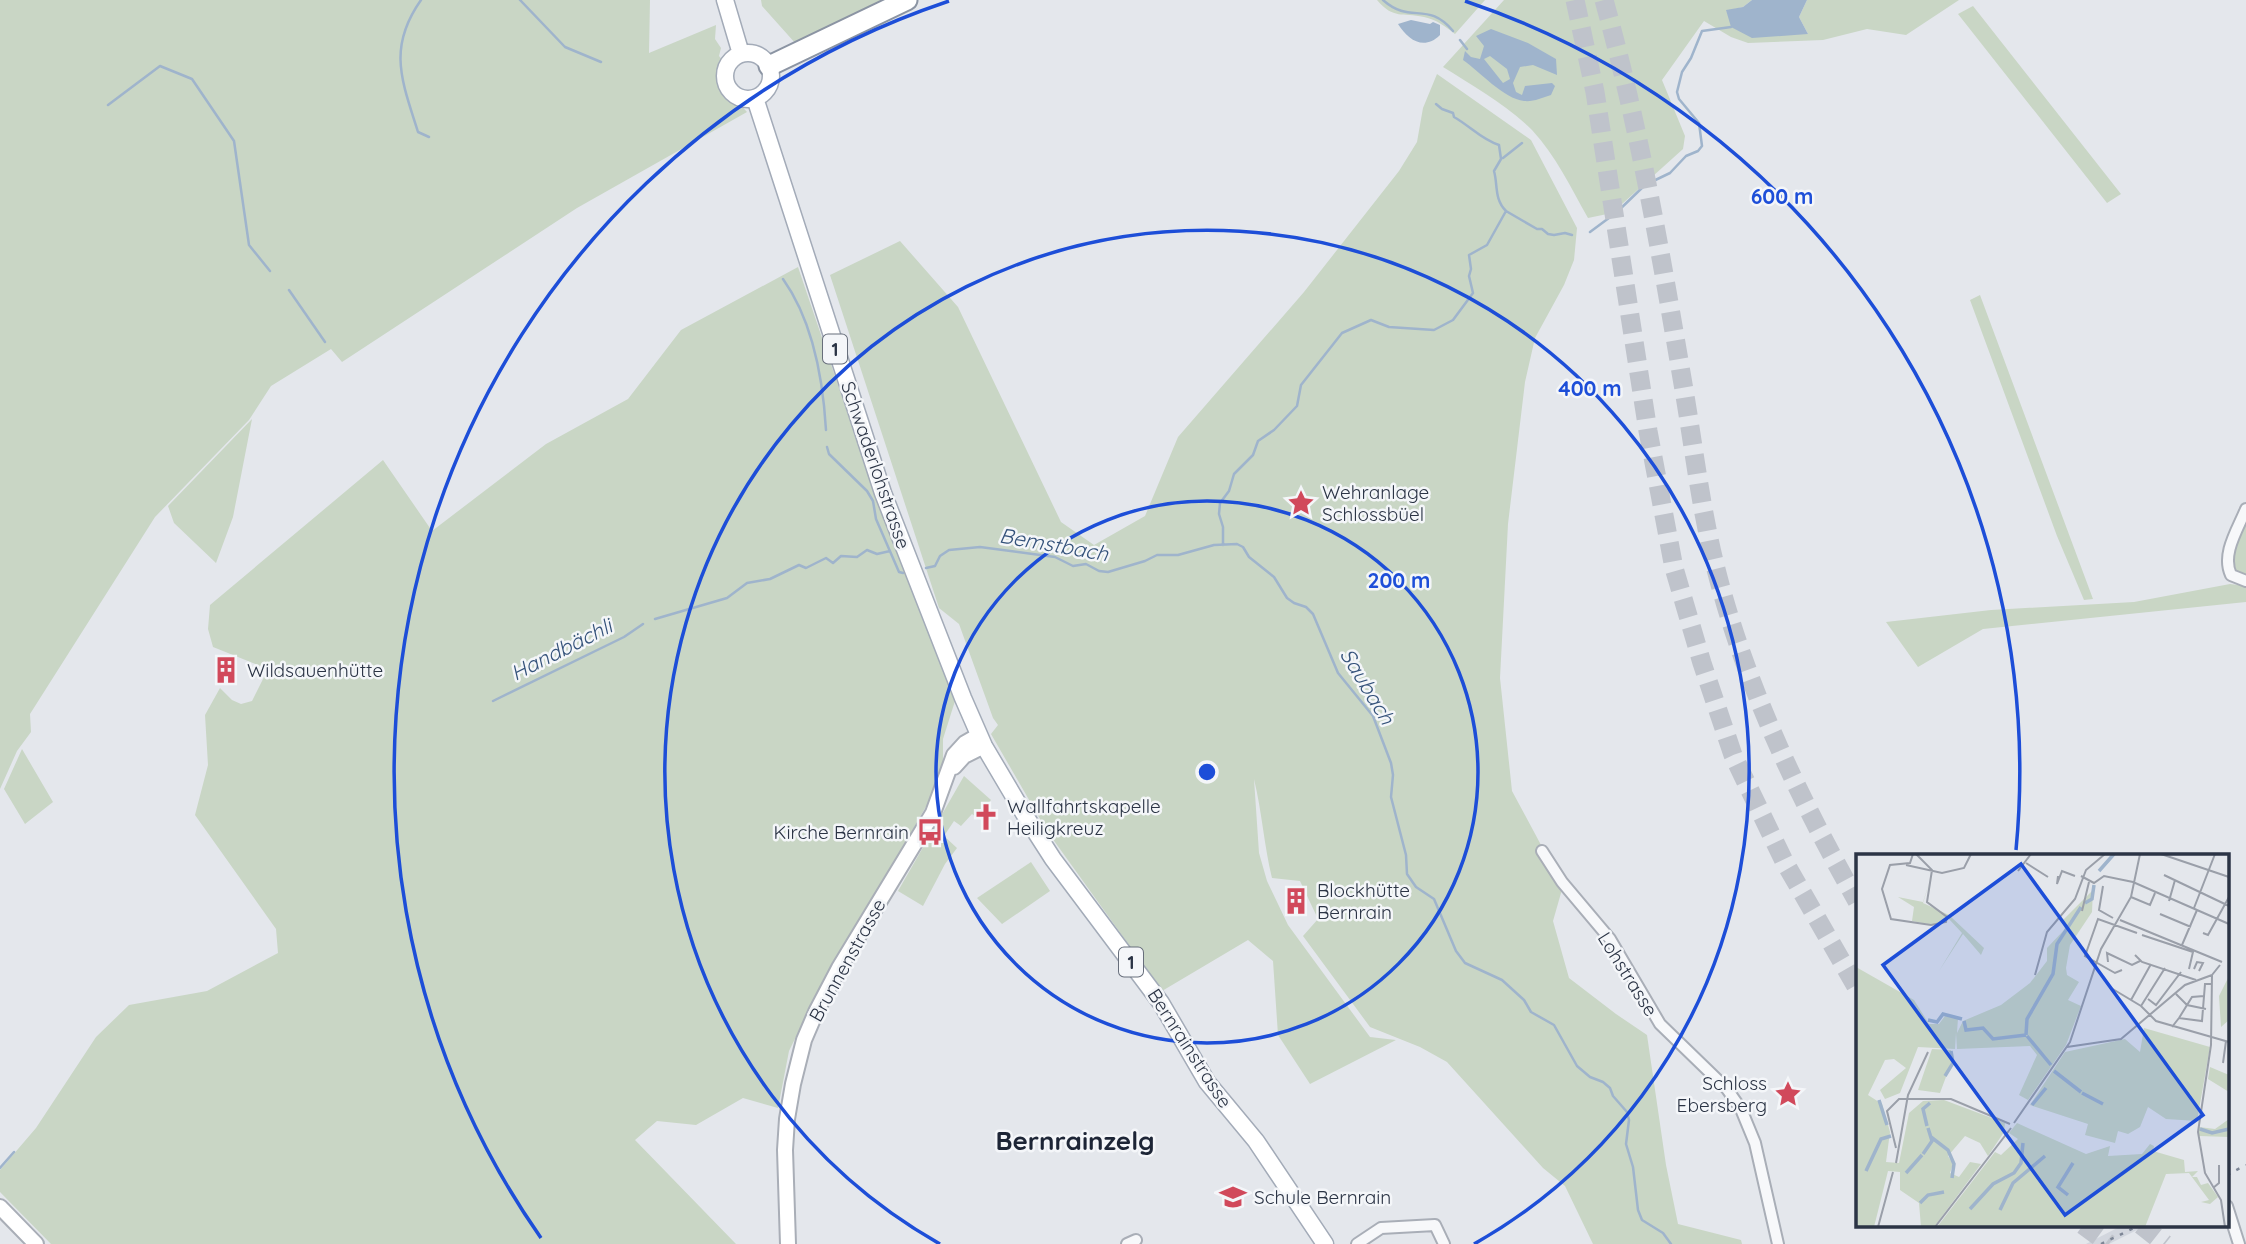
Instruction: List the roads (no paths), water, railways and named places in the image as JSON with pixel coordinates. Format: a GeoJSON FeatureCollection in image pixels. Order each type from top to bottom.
{"type":"FeatureCollection","features":[{"type":"Feature","properties":{"kind":"highway"},"geometry":{"type":"LineString","coordinates":[[769,66],[907,0]]}},
{"type":"Feature","properties":{"kind":"main road"},"geometry":{"type":"LineString","coordinates":[[725,0],[741,54]]}},
{"type":"Feature","properties":{"kind":"main road"},"geometry":{"type":"LineString","coordinates":[[741,54],[760,56],[769,66],[771,82],[762,94],[755,98],[736,96],[727,87],[725,79],[728,64],[741,54]]}},
{"type":"Feature","properties":{"kind":"main road","name":"Schwaderlohstrasse"},"geometry":{"type":"LineString","coordinates":[[755,98],[883,493],[967,709]]}},
{"type":"Feature","properties":{"kind":"main road","name":"Bernrainstrasse"},"geometry":{"type":"LineString","coordinates":[[967,709],[981,741],[1018,806],[1161,1003],[1207,1082],[1256,1141],[1325,1244]]}},
{"type":"Feature","properties":{"kind":"main road","name":"Brunnenstrasse"},"geometry":{"type":"LineString","coordinates":[[788,1244],[785,1150],[787,1119],[804,1040],[839,968],[933,813],[949,774],[981,741]]}},
{"type":"Feature","properties":{"kind":"main road"},"geometry":{"type":"LineString","coordinates":[[0,1207],[36,1244]]}},
{"type":"Feature","properties":{"kind":"street"},"geometry":{"type":"LineString","coordinates":[[2246,509],[2229,551],[2228,569],[2231,575],[2246,581]]}},
{"type":"Feature","properties":{"kind":"street","name":"Lohstrasse"},"geometry":{"type":"LineString","coordinates":[[1542,852],[1562,882],[1610,939],[1660,1024],[1727,1089],[1741,1109],[1755,1143],[1778,1244]]}},
{"type":"Feature","properties":{"kind":"street"},"geometry":{"type":"LineString","coordinates":[[2228,1209],[2239,1244]]}},
{"type":"Feature","properties":{"kind":"street"},"geometry":{"type":"LineString","coordinates":[[1357,1244],[1381,1228],[1435,1225],[1444,1244]]}},
{"type":"Feature","properties":{"kind":"water"},"geometry":{"type":"Polygon","coordinates":[[[1752,0],[1807,0],[1799,17],[1808,34],[1752,38],[1731,27],[1726,10],[1743,7],[1752,0]]]}},
{"type":"Feature","properties":{"kind":"water"},"geometry":{"type":"Polygon","coordinates":[[[1411,20],[1440,25],[1440,35],[1434,40],[1422,43],[1411,39],[1398,24],[1411,20]]]}},
{"type":"Feature","properties":{"kind":"water"},"geometry":{"type":"Polygon","coordinates":[[[1491,29],[1528,43],[1556,59],[1557,75],[1533,65],[1520,67],[1513,83],[1516,92],[1522,95],[1525,86],[1552,83],[1555,86],[1551,95],[1524,101],[1508,95],[1492,84],[1463,60],[1465,51],[1471,57],[1480,59],[1484,46],[1476,36],[1491,29]],[[1490,56],[1484,59],[1503,83],[1510,79],[1507,69],[1490,56]]]}},
{"type":"Feature","properties":{"kind":"waterway"},"geometry":{"type":"LineString","coordinates":[[421,0],[410,17],[404,34],[401,65],[418,132],[429,137]]}},
{"type":"Feature","properties":{"kind":"waterway"},"geometry":{"type":"LineString","coordinates":[[520,0],[565,47],[601,62]]}},
{"type":"Feature","properties":{"kind":"waterway","name":"Saubach"},"geometry":{"type":"LineString","coordinates":[[1383,0],[1402,11],[1435,17],[1453,31]]}},
{"type":"Feature","properties":{"kind":"waterway"},"geometry":{"type":"LineString","coordinates":[[1590,232],[1617,212],[1645,185],[1670,173],[1686,156],[1698,151],[1702,146],[1699,123],[1679,99],[1677,92],[1682,72],[1702,31],[1731,27]]}},
{"type":"Feature","properties":{"kind":"waterway"},"geometry":{"type":"LineString","coordinates":[[1460,40],[1467,49]]}},
{"type":"Feature","properties":{"kind":"waterway"},"geometry":{"type":"LineString","coordinates":[[108,105],[160,66],[192,79],[234,141],[249,245],[270,271]]}},
{"type":"Feature","properties":{"kind":"waterway","name":"Saubach"},"geometry":{"type":"LineString","coordinates":[[1436,104],[1499,145],[1501,159],[1494,171],[1498,197],[1506,211]]}},
{"type":"Feature","properties":{"kind":"waterway"},"geometry":{"type":"LineString","coordinates":[[1503,158],[1522,143]]}},
{"type":"Feature","properties":{"kind":"waterway","name":"Saubach"},"geometry":{"type":"LineString","coordinates":[[1223,545],[1220,503],[1229,491],[1234,474],[1253,455],[1258,441],[1274,430],[1297,406],[1301,385],[1342,333],[1371,320],[1389,327],[1434,330],[1453,320],[1473,293],[1469,276],[1469,255],[1487,245],[1506,211],[1548,234],[1572,235]]}},
{"type":"Feature","properties":{"kind":"waterway","name":"Bemstbach"},"geometry":{"type":"LineString","coordinates":[[783,279],[802,313],[815,351],[826,430]]}},
{"type":"Feature","properties":{"kind":"waterway"},"geometry":{"type":"LineString","coordinates":[[289,290],[325,342]]}},
{"type":"Feature","properties":{"kind":"waterway","name":"Bemstbach"},"geometry":{"type":"LineString","coordinates":[[827,447],[829,454],[867,491],[899,572],[903,573]]}},
{"type":"Feature","properties":{"kind":"waterway","name":"Saubach"},"geometry":{"type":"LineString","coordinates":[[926,568],[935,566],[940,556],[949,550],[980,547],[1055,557],[1073,566],[1086,564],[1099,571],[1108,572],[1157,555],[1178,555],[1214,545],[1237,544],[1243,547],[1249,557],[1274,577],[1287,598],[1306,607],[1313,614],[1338,673],[1373,716],[1391,763],[1391,797],[1406,855],[1407,874],[1416,887],[1434,899],[1456,951],[1465,963],[1502,980],[1524,1000],[1531,1012],[1554,1025],[1577,1066],[1610,1088],[1613,1096],[1627,1112],[1629,1120],[1626,1144],[1633,1167],[1638,1210],[1642,1220],[1663,1233],[1671,1244]]}},
{"type":"Feature","properties":{"kind":"waterway","name":"Handbächli"},"geometry":{"type":"LineString","coordinates":[[655,619],[727,598],[747,583],[770,579],[799,565],[806,568],[826,558],[833,563],[841,556],[857,557],[867,550],[877,554],[890,551]]}},
{"type":"Feature","properties":{"kind":"waterway","name":"Handbächli"},"geometry":{"type":"LineString","coordinates":[[493,701],[624,637],[643,624]]}},
{"type":"Feature","properties":{"kind":"waterway"},"geometry":{"type":"LineString","coordinates":[[0,1168],[14,1152]]}},
{"type":"Feature","properties":{"kind":"tunnel"},"geometry":{"type":"LineString","coordinates":[[1575,0],[1595,92],[1648,431],[1674,568],[1733,755],[1784,861],[1856,986]]}},
{"type":"Feature","properties":{"kind":"tunnel"},"geometry":{"type":"LineString","coordinates":[[1604,0],[1617,47],[1648,191],[1705,517],[1726,606],[1740,650],[1774,736],[1813,820],[1856,899]]}},
{"type":"Feature","properties":{"kind":"tunnel"},"geometry":{"type":"LineString","coordinates":[[2084,1226],[2109,1244]]}},
{"type":"Feature","properties":{"kind":"tunnel"},"geometry":{"type":"LineString","coordinates":[[2142,1226],[2165,1244]]}},
{"type":"Feature","properties":{"kind":"railway"},"geometry":{"type":"LineString","coordinates":[[2228,1174],[2246,1165]]}},
{"type":"Feature","properties":{"kind":"railway"},"geometry":{"type":"LineString","coordinates":[[2101,1244],[2138,1226]]}},
{"type":"Feature","properties":{"kind":"place","name":"Wehranlage Schlossbüel"},"geometry":{"type":"Point","coordinates":[1301,503]}},
{"type":"Feature","properties":{"kind":"place","name":"Wildsauenhütte"},"geometry":{"type":"Point","coordinates":[226,670]}},
{"type":"Feature","properties":{"kind":"place","name":"Wallfahrtskapelle Heiligkreuz"},"geometry":{"type":"Point","coordinates":[986,817]}},
{"type":"Feature","properties":{"kind":"place","name":"Kirche Bernrain"},"geometry":{"type":"Point","coordinates":[930,832]}},
{"type":"Feature","properties":{"kind":"place","name":"Blockhütte Bernrain"},"geometry":{"type":"Point","coordinates":[1296,901]}},
{"type":"Feature","properties":{"kind":"place","name":"Schloss Ebersberg"},"geometry":{"type":"Point","coordinates":[1788,1094]}},
{"type":"Feature","properties":{"kind":"place","name":"Schule Bernrain"},"geometry":{"type":"Point","coordinates":[1233,1197]}},
{"type":"Feature","properties":{"kind":"district","name":"Bernrainzelg"},"geometry":{"type":"Point","coordinates":[1075,1140]}}]}
